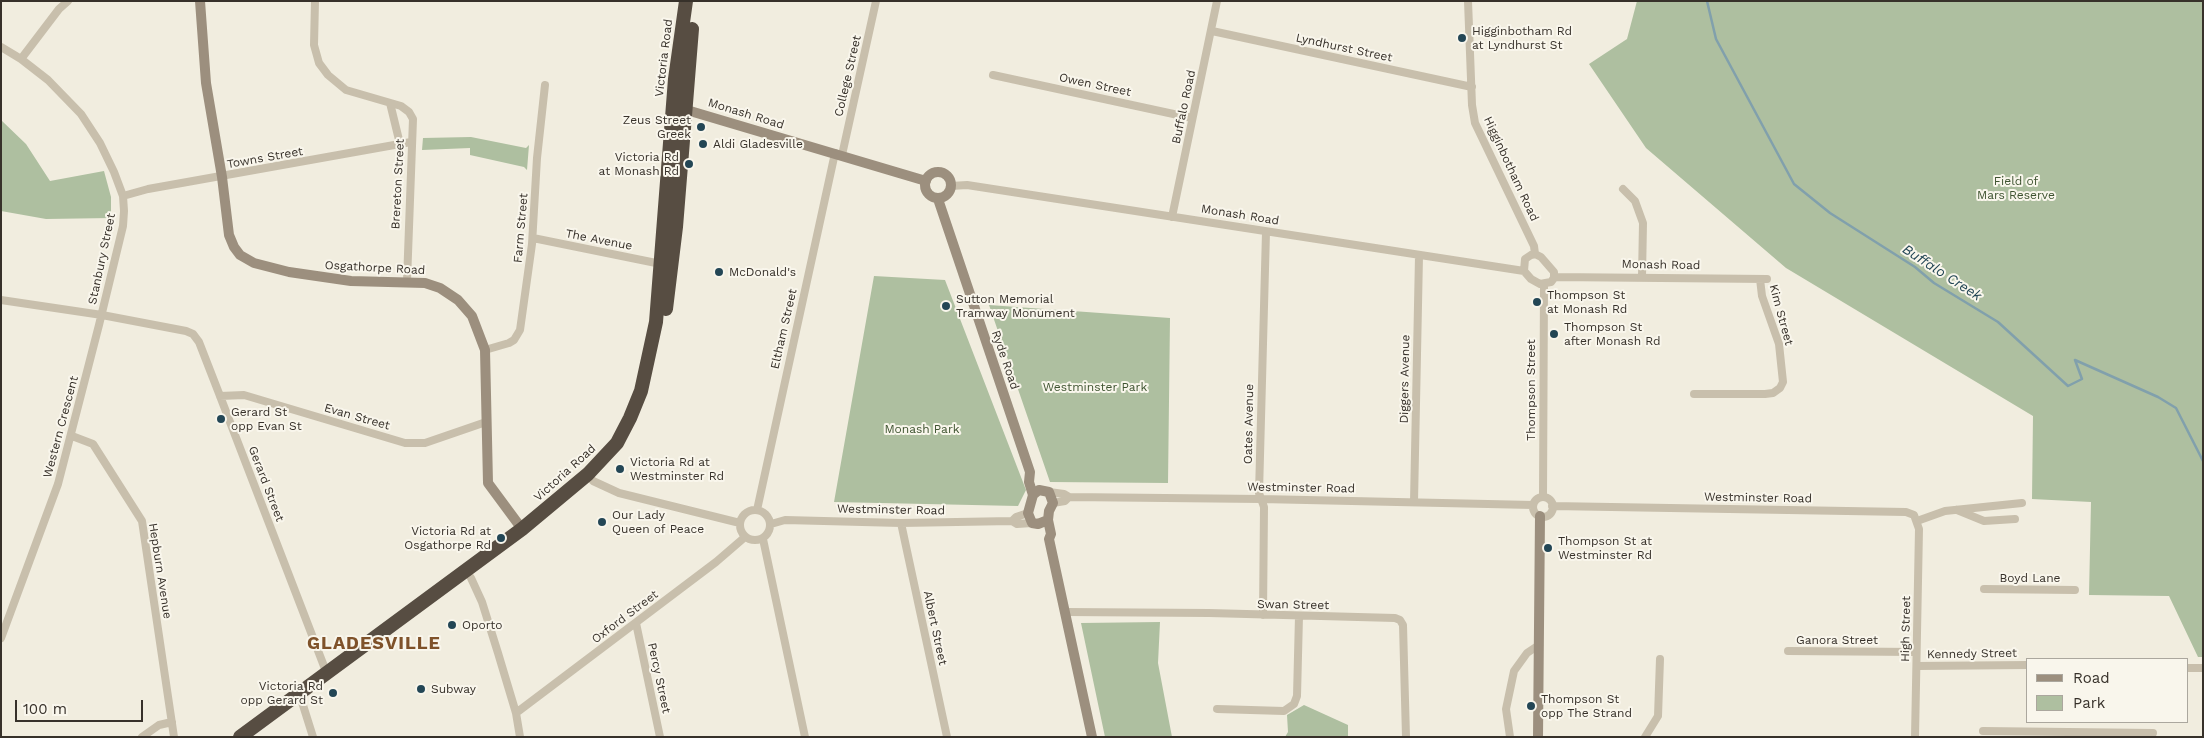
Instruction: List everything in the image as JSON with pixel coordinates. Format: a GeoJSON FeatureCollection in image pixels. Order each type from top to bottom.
{"type":"FeatureCollection","features":[{"type":"Feature","properties":{"kind":"highway","name":"Victoria Road"},"geometry":{"type":"LineString","coordinates":[[240,737],[591,477],[615,458],[631,434],[644,407],[653,378],[673,258],[679,108],[675,80],[686,1]]}},
{"type":"Feature","properties":{"kind":"highway","name":"Victoria Road"},"geometry":{"type":"LineString","coordinates":[[255,737],[512,548],[591,477],[617,442],[630,418],[641,391],[656,322],[679,108],[696,1]]}},
{"type":"Feature","properties":{"kind":"main road","name":"Osgathorpe Road"},"geometry":{"type":"LineString","coordinates":[[200,1],[206,83],[222,177],[229,235],[234,247],[246,259],[289,272],[335,280],[407,281],[433,285],[458,300],[475,322],[484,350],[488,483],[522,529]]}},
{"type":"Feature","properties":{"kind":"main road","name":"Monash Road"},"geometry":{"type":"LineString","coordinates":[[679,108],[926,181]]}},
{"type":"Feature","properties":{"kind":"main road"},"geometry":{"type":"LineString","coordinates":[[939,172],[949,178],[951,186],[946,196],[938,199],[927,193],[926,181],[931,174],[939,172]]}},
{"type":"Feature","properties":{"kind":"main road","name":"Ryde Road"},"geometry":{"type":"LineString","coordinates":[[938,199],[1030,472],[1046,491],[1053,503]]}},
{"type":"Feature","properties":{"kind":"main road","name":"Ryde Road"},"geometry":{"type":"LineString","coordinates":[[1030,472],[1029,482],[1033,495]]}},
{"type":"Feature","properties":{"kind":"main road"},"geometry":{"type":"LineString","coordinates":[[1046,491],[1033,495],[1032,520],[1044,536],[1049,539]]}},
{"type":"Feature","properties":{"kind":"main road"},"geometry":{"type":"LineString","coordinates":[[1053,503],[1049,511],[1048,520],[1052,534],[1049,539],[1092,737]]}},
{"type":"Feature","properties":{"kind":"main road"},"geometry":{"type":"LineString","coordinates":[[1538,737],[1540,516]]}},
{"type":"Feature","properties":{"kind":"main road"},"geometry":{"type":"LineString","coordinates":[[1032,520],[1048,520]]}},
{"type":"Feature","properties":{"kind":"street"},"geometry":{"type":"LineString","coordinates":[[22,59],[59,9],[68,1]]}},
{"type":"Feature","properties":{"kind":"street","name":"Brereton Street"},"geometry":{"type":"LineString","coordinates":[[315,1],[313,37],[316,54],[324,70],[332,80],[346,90],[390,102],[406,110],[412,116],[407,281]]}},
{"type":"Feature","properties":{"kind":"street","name":"College Street"},"geometry":{"type":"LineString","coordinates":[[838,154],[876,1]]}},
{"type":"Feature","properties":{"kind":"street","name":"Buffalo Road"},"geometry":{"type":"LineString","coordinates":[[1172,217],[1217,1]]}},
{"type":"Feature","properties":{"kind":"street","name":"Higginbotham Road"},"geometry":{"type":"LineString","coordinates":[[1468,1],[1475,123],[1534,246],[1535,254]]}},
{"type":"Feature","properties":{"kind":"street","name":"Lyndhurst Street"},"geometry":{"type":"LineString","coordinates":[[1212,31],[1472,87]]}},
{"type":"Feature","properties":{"kind":"street","name":"Stanbury Street"},"geometry":{"type":"LineString","coordinates":[[1,47],[22,59],[61,91],[81,114],[108,158],[123,196],[123,226],[102,315]]}},
{"type":"Feature","properties":{"kind":"street","name":"Owen Street"},"geometry":{"type":"LineString","coordinates":[[993,75],[1192,118]]}},
{"type":"Feature","properties":{"kind":"street","name":"Farm Street"},"geometry":{"type":"LineString","coordinates":[[484,350],[509,343],[514,340],[520,330],[533,238],[537,158],[545,85]]}},
{"type":"Feature","properties":{"kind":"street","name":"Brereton Street"},"geometry":{"type":"LineString","coordinates":[[390,102],[400,144]]}},
{"type":"Feature","properties":{"kind":"street","name":"Towns Street"},"geometry":{"type":"LineString","coordinates":[[123,196],[148,189],[411,142]]}},
{"type":"Feature","properties":{"kind":"street","name":"Eltham Street"},"geometry":{"type":"LineString","coordinates":[[757,510],[821,218],[838,154]]}},
{"type":"Feature","properties":{"kind":"street","name":"Monash Road"},"geometry":{"type":"LineString","coordinates":[[951,186],[967,185],[1524,271]]}},
{"type":"Feature","properties":{"kind":"street"},"geometry":{"type":"LineString","coordinates":[[1623,189],[1635,201],[1643,223],[1642,277]]}},
{"type":"Feature","properties":{"kind":"street","name":"Oates Avenue"},"geometry":{"type":"LineString","coordinates":[[1263,615],[1264,507],[1259,493],[1266,232]]}},
{"type":"Feature","properties":{"kind":"street","name":"The Avenue"},"geometry":{"type":"LineString","coordinates":[[533,238],[661,264]]}},
{"type":"Feature","properties":{"kind":"street"},"geometry":{"type":"LineString","coordinates":[[1535,254],[1544,259],[1554,272],[1554,277],[1551,282],[1544,284],[1531,279],[1524,271],[1525,259],[1535,254]]}},
{"type":"Feature","properties":{"kind":"street","name":"Diggers Avenue"},"geometry":{"type":"LineString","coordinates":[[1414,502],[1419,256]]}},
{"type":"Feature","properties":{"kind":"street","name":"Monash Road"},"geometry":{"type":"LineString","coordinates":[[1554,277],[1764,279]]}},
{"type":"Feature","properties":{"kind":"street","name":"Kim Street"},"geometry":{"type":"LineString","coordinates":[[1694,394],[1765,394],[1773,393],[1780,388],[1783,382],[1779,344],[1762,296],[1764,279]]}},
{"type":"Feature","properties":{"kind":"street","name":"Thompson Street"},"geometry":{"type":"LineString","coordinates":[[1543,497],[1544,284]]}},
{"type":"Feature","properties":{"kind":"street"},"geometry":{"type":"LineString","coordinates":[[1,300],[102,315]]}},
{"type":"Feature","properties":{"kind":"street","name":"Gerard Street"},"geometry":{"type":"LineString","coordinates":[[102,315],[186,331],[193,334],[199,342],[327,674]]}},
{"type":"Feature","properties":{"kind":"street","name":"Western Crescent"},"geometry":{"type":"LineString","coordinates":[[1,638],[58,484],[102,315]]}},
{"type":"Feature","properties":{"kind":"street","name":"Evan Street"},"geometry":{"type":"LineString","coordinates":[[220,396],[244,395],[405,443],[425,444],[486,422]]}},
{"type":"Feature","properties":{"kind":"street","name":"Hepburn Avenue"},"geometry":{"type":"LineString","coordinates":[[72,436],[93,444],[142,521],[174,737]]}},
{"type":"Feature","properties":{"kind":"street"},"geometry":{"type":"LineString","coordinates":[[591,477],[619,493],[740,523]]}},
{"type":"Feature","properties":{"kind":"street","name":"Westminster Road"},"geometry":{"type":"LineString","coordinates":[[1046,491],[1064,494],[1069,497],[1533,505]]}},
{"type":"Feature","properties":{"kind":"street","name":"Westminster Road"},"geometry":{"type":"LineString","coordinates":[[1053,503],[1065,501],[1069,497]]}},
{"type":"Feature","properties":{"kind":"street"},"geometry":{"type":"LineString","coordinates":[[1543,497],[1551,501],[1552,506],[1549,514],[1540,516],[1535,513],[1533,505],[1535,500],[1543,497]]}},
{"type":"Feature","properties":{"kind":"street"},"geometry":{"type":"LineString","coordinates":[[1917,521],[1945,511],[2022,503]]}},
{"type":"Feature","properties":{"kind":"street","name":"Westminster Road"},"geometry":{"type":"LineString","coordinates":[[1552,506],[1906,512],[1914,515],[1917,521]]}},
{"type":"Feature","properties":{"kind":"street"},"geometry":{"type":"LineString","coordinates":[[757,510],[766,514],[771,524],[768,534],[763,539],[753,540],[745,537],[740,528],[740,523],[745,513],[757,510]]}},
{"type":"Feature","properties":{"kind":"street"},"geometry":{"type":"LineString","coordinates":[[1957,510],[1984,521],[2015,519]]}},
{"type":"Feature","properties":{"kind":"street","name":"Westminster Road"},"geometry":{"type":"LineString","coordinates":[[771,524],[785,520],[901,524],[1012,521],[1017,524],[1032,520]]}},
{"type":"Feature","properties":{"kind":"street","name":"High Street"},"geometry":{"type":"LineString","coordinates":[[1915,737],[1919,529],[1917,521]]}},
{"type":"Feature","properties":{"kind":"street","name":"Albert Street"},"geometry":{"type":"LineString","coordinates":[[901,524],[947,737]]}},
{"type":"Feature","properties":{"kind":"street","name":"Oxford Street"},"geometry":{"type":"LineString","coordinates":[[516,713],[636,623],[745,537]]}},
{"type":"Feature","properties":{"kind":"street"},"geometry":{"type":"LineString","coordinates":[[763,539],[805,737]]}},
{"type":"Feature","properties":{"kind":"street"},"geometry":{"type":"LineString","coordinates":[[471,578],[482,602],[516,713],[520,737]]}},
{"type":"Feature","properties":{"kind":"street","name":"Boyd Lane"},"geometry":{"type":"LineString","coordinates":[[1984,589],[2075,590]]}},
{"type":"Feature","properties":{"kind":"street","name":"Swan Street"},"geometry":{"type":"LineString","coordinates":[[1066,612],[1395,618],[1400,620],[1403,625],[1406,737]]}},
{"type":"Feature","properties":{"kind":"street"},"geometry":{"type":"LineString","coordinates":[[1217,709],[1284,711],[1294,704],[1297,696],[1299,616]]}},
{"type":"Feature","properties":{"kind":"street","name":"Percy Street"},"geometry":{"type":"LineString","coordinates":[[636,623],[660,737]]}},
{"type":"Feature","properties":{"kind":"street"},"geometry":{"type":"LineString","coordinates":[[1510,737],[1506,709],[1514,671],[1527,653],[1539,646]]}},
{"type":"Feature","properties":{"kind":"street","name":"Ganora Street"},"geometry":{"type":"LineString","coordinates":[[1788,651],[1916,652]]}},
{"type":"Feature","properties":{"kind":"street"},"geometry":{"type":"LineString","coordinates":[[1645,737],[1658,716],[1660,659]]}},
{"type":"Feature","properties":{"kind":"street","name":"Kennedy Street"},"geometry":{"type":"LineString","coordinates":[[1917,666],[2026,665]]}},
{"type":"Feature","properties":{"kind":"street"},"geometry":{"type":"LineString","coordinates":[[2189,668],[2203,668]]}},
{"type":"Feature","properties":{"kind":"street"},"geometry":{"type":"LineString","coordinates":[[302,702],[313,737]]}},
{"type":"Feature","properties":{"kind":"street"},"geometry":{"type":"LineString","coordinates":[[142,737],[159,725],[172,722]]}},
{"type":"Feature","properties":{"kind":"street"},"geometry":{"type":"LineString","coordinates":[[1983,731],[2153,733]]}},
{"type":"Feature","properties":{"kind":"green space","name":"Field of Mars Reserve"},"geometry":{"type":"Polygon","coordinates":[[[1637,1],[2203,1],[2203,657],[2198,657],[2169,596],[2089,595],[2091,502],[2032,499],[2033,416],[1786,268],[1646,148],[1589,64],[1627,39],[1637,1]]]}},
{"type":"Feature","properties":{"kind":"green space"},"geometry":{"type":"Polygon","coordinates":[[[1,120],[26,144],[50,181],[104,171],[111,197],[111,218],[46,219],[1,211],[1,120]]]}},
{"type":"Feature","properties":{"kind":"green space"},"geometry":{"type":"Polygon","coordinates":[[[471,137],[526,148],[529,145],[527,170],[524,167],[470,155],[470,148],[422,150],[423,138],[471,137]]]}},
{"type":"Feature","properties":{"kind":"green space","name":"Monash Park"},"geometry":{"type":"Polygon","coordinates":[[[874,276],[945,280],[1026,490],[1018,506],[834,502],[874,276]]]}},
{"type":"Feature","properties":{"kind":"green space","name":"Westminster Park"},"geometry":{"type":"Polygon","coordinates":[[[989,305],[1170,318],[1168,483],[1050,482],[989,305]]]}},
{"type":"Feature","properties":{"kind":"green space"},"geometry":{"type":"Polygon","coordinates":[[[1160,622],[1158,663],[1172,737],[1105,737],[1081,623],[1160,622]]]}},
{"type":"Feature","properties":{"kind":"green space"},"geometry":{"type":"Polygon","coordinates":[[[1304,705],[1348,725],[1348,737],[1285,737],[1288,732],[1287,715],[1304,705]]]}},
{"type":"Feature","properties":{"kind":"waterway","name":"Buffalo Creek"},"geometry":{"type":"LineString","coordinates":[[1707,1],[1716,39],[1794,184],[1830,213],[1915,267],[1934,283],[1998,322],[2068,386],[2082,379],[2075,360],[2158,397],[2176,408],[2203,461]]}},
{"type":"Feature","properties":{"kind":"place","name":"Higginbotham Rd at Lyndhurst St"},"geometry":{"type":"Point","coordinates":[1462,38]}},
{"type":"Feature","properties":{"kind":"place","name":"Zeus Street Greek"},"geometry":{"type":"Point","coordinates":[701,127]}},
{"type":"Feature","properties":{"kind":"place","name":"Aldi Gladesville"},"geometry":{"type":"Point","coordinates":[703,144]}},
{"type":"Feature","properties":{"kind":"place","name":"Victoria Rd at Monash Rd"},"geometry":{"type":"Point","coordinates":[689,164]}},
{"type":"Feature","properties":{"kind":"place","name":"McDonald's"},"geometry":{"type":"Point","coordinates":[719,272]}},
{"type":"Feature","properties":{"kind":"place","name":"Thompson St at Monash Rd"},"geometry":{"type":"Point","coordinates":[1537,302]}},
{"type":"Feature","properties":{"kind":"place","name":"Sutton Memorial Tramway Monument"},"geometry":{"type":"Point","coordinates":[946,306]}},
{"type":"Feature","properties":{"kind":"place","name":"Thompson St after Monash Rd"},"geometry":{"type":"Point","coordinates":[1554,334]}},
{"type":"Feature","properties":{"kind":"place","name":"Gerard St opp Evan St"},"geometry":{"type":"Point","coordinates":[221,419]}},
{"type":"Feature","properties":{"kind":"place","name":"Victoria Rd at Westminster Rd"},"geometry":{"type":"Point","coordinates":[620,469]}},
{"type":"Feature","properties":{"kind":"place","name":"Our Lady Queen of Peace"},"geometry":{"type":"Point","coordinates":[602,522]}},
{"type":"Feature","properties":{"kind":"place","name":"Victoria Rd at Osgathorpe Rd"},"geometry":{"type":"Point","coordinates":[501,538]}},
{"type":"Feature","properties":{"kind":"place","name":"Thompson St at Westminster Rd"},"geometry":{"type":"Point","coordinates":[1548,548]}},
{"type":"Feature","properties":{"kind":"place","name":"Oporto"},"geometry":{"type":"Point","coordinates":[452,625]}},
{"type":"Feature","properties":{"kind":"place","name":"Subway"},"geometry":{"type":"Point","coordinates":[421,689]}},
{"type":"Feature","properties":{"kind":"place","name":"Victoria Rd opp Gerard St"},"geometry":{"type":"Point","coordinates":[333,693]}},
{"type":"Feature","properties":{"kind":"place","name":"Thompson St opp The Strand"},"geometry":{"type":"Point","coordinates":[1531,706]}},
{"type":"Feature","properties":{"kind":"district","name":"GLADESVILLE"},"geometry":{"type":"Point","coordinates":[374,644]}}]}
